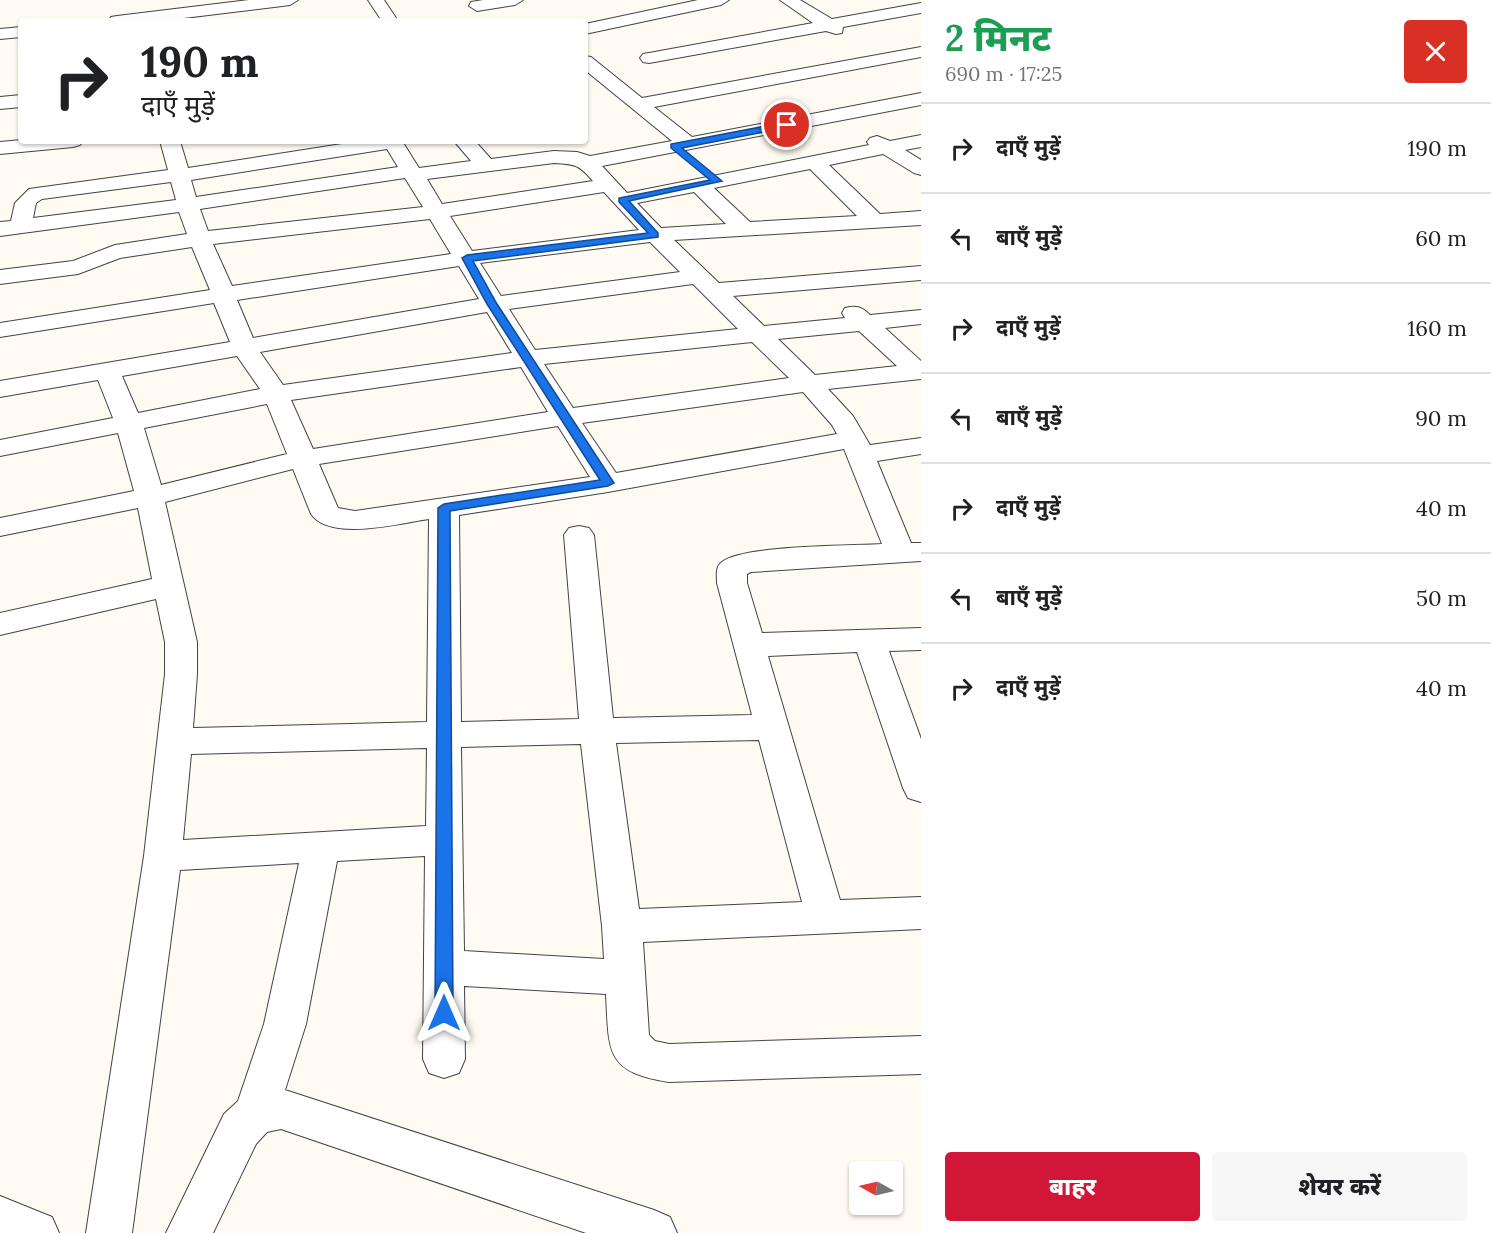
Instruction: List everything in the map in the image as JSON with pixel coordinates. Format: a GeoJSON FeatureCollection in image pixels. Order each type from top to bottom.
{"type":"FeatureCollection","features":[{"type":"Feature","properties":{"kind":"street"},"geometry":{"type":"LineString","coordinates":[[114,18],[200,11],[289,0]]}},
{"type":"Feature","properties":{"kind":"street"},"geometry":{"type":"LineString","coordinates":[[376,0],[388,18]]}},
{"type":"Feature","properties":{"kind":"street"},"geometry":{"type":"LineString","coordinates":[[474,3],[515,0]]}},
{"type":"Feature","properties":{"kind":"street"},"geometry":{"type":"LineString","coordinates":[[788,0],[849,36]]}},
{"type":"Feature","properties":{"kind":"street"},"geometry":{"type":"LineString","coordinates":[[867,0],[911,24]]}},
{"type":"Feature","properties":{"kind":"street"},"geometry":{"type":"LineString","coordinates":[[474,3],[490,18]]}},
{"type":"Feature","properties":{"kind":"street"},"geometry":{"type":"LineString","coordinates":[[588,28],[604,25],[670,5],[720,5]]}},
{"type":"Feature","properties":{"kind":"street"},"geometry":{"type":"LineString","coordinates":[[649,58],[921,8]]}},
{"type":"Feature","properties":{"kind":"street"},"geometry":{"type":"LineString","coordinates":[[604,25],[621,33],[628,43],[699,94]]}},
{"type":"Feature","properties":{"kind":"street"},"geometry":{"type":"LineString","coordinates":[[749,25],[787,48]]}},
{"type":"Feature","properties":{"kind":"street"},"geometry":{"type":"LineString","coordinates":[[0,34],[18,32]]}},
{"type":"Feature","properties":{"kind":"street"},"geometry":{"type":"LineString","coordinates":[[869,47],[913,72]]}},
{"type":"Feature","properties":{"kind":"street"},"geometry":{"type":"LineString","coordinates":[[700,49],[756,84]]}},
{"type":"Feature","properties":{"kind":"street"},"geometry":{"type":"LineString","coordinates":[[639,104],[921,52]]}},
{"type":"Feature","properties":{"kind":"street"},"geometry":{"type":"LineString","coordinates":[[804,60],[822,71]]}},
{"type":"Feature","properties":{"kind":"street"},"geometry":{"type":"LineString","coordinates":[[588,63],[639,104],[695,164],[746,230]]}},
{"type":"Feature","properties":{"kind":"street"},"geometry":{"type":"LineString","coordinates":[[0,103],[18,101]]}},
{"type":"Feature","properties":{"kind":"street"},"geometry":{"type":"LineString","coordinates":[[0,277],[78,267],[115,252],[199,239],[616,193],[695,164],[720,138],[832,116],[916,103]]}},
{"type":"Feature","properties":{"kind":"street"},"geometry":{"type":"LineString","coordinates":[[832,116],[921,169]]}},
{"type":"Feature","properties":{"kind":"street"},"geometry":{"type":"LineString","coordinates":[[720,138],[764,172]]}},
{"type":"Feature","properties":{"kind":"street"},"geometry":{"type":"LineString","coordinates":[[11,228],[411,173],[554,157],[695,164],[764,172],[921,141]]}},
{"type":"Feature","properties":{"kind":"street"},"geometry":{"type":"LineString","coordinates":[[2,148],[43,144]]}},
{"type":"Feature","properties":{"kind":"street"},"geometry":{"type":"LineString","coordinates":[[171,144],[181,175],[187,205],[199,239],[216,273],[244,347],[276,394],[301,459],[326,514],[337,519],[355,520],[444,508],[857,447],[921,446]]}},
{"type":"Feature","properties":{"kind":"street"},"geometry":{"type":"LineString","coordinates":[[11,228],[28,197],[36,193],[181,175],[379,144]]}},
{"type":"Feature","properties":{"kind":"street"},"geometry":{"type":"LineString","coordinates":[[393,144],[435,212],[467,258],[492,304],[608,483]]}},
{"type":"Feature","properties":{"kind":"street"},"geometry":{"type":"LineString","coordinates":[[467,144],[486,166]]}},
{"type":"Feature","properties":{"kind":"street"},"geometry":{"type":"LineString","coordinates":[[565,144],[655,235],[809,383],[844,422],[911,553],[745,562],[732,569],[732,583],[826,917]]}},
{"type":"Feature","properties":{"kind":"street"},"geometry":{"type":"LineString","coordinates":[[814,162],[875,221]]}},
{"type":"Feature","properties":{"kind":"street"},"geometry":{"type":"LineString","coordinates":[[0,330],[467,258],[655,235],[921,218]]}},
{"type":"Feature","properties":{"kind":"street"},"geometry":{"type":"LineString","coordinates":[[0,389],[492,304],[705,284],[820,282],[921,273]]}},
{"type":"Feature","properties":{"kind":"street"},"geometry":{"type":"LineString","coordinates":[[820,282],[919,371]]}},
{"type":"Feature","properties":{"kind":"street"},"geometry":{"type":"LineString","coordinates":[[0,448],[276,394],[528,358],[756,332],[921,317]]}},
{"type":"Feature","properties":{"kind":"street"},"geometry":{"type":"LineString","coordinates":[[107,369],[129,424],[150,497],[181,642],[181,674],[163,856],[109,1233]]}},
{"type":"Feature","properties":{"kind":"street"},"geometry":{"type":"LineString","coordinates":[[0,527],[150,497],[301,459],[565,417],[809,383],[919,371]]}},
{"type":"Feature","properties":{"kind":"street"},"geometry":{"type":"LineString","coordinates":[[444,508],[444,1059]]}},
{"type":"Feature","properties":{"kind":"street"},"geometry":{"type":"LineString","coordinates":[[579,535],[597,731],[622,926],[629,1042],[644,1059],[669,1064],[921,1055]]}},
{"type":"Feature","properties":{"kind":"street"},"geometry":{"type":"LineString","coordinates":[[0,624],[170,586]]}},
{"type":"Feature","properties":{"kind":"street"},"geometry":{"type":"LineString","coordinates":[[749,645],[921,639]]}},
{"type":"Feature","properties":{"kind":"street"},"geometry":{"type":"LineString","coordinates":[[869,641],[921,788]]}},
{"type":"Feature","properties":{"kind":"street"},"geometry":{"type":"LineString","coordinates":[[175,741],[772,727]]}},
{"type":"Feature","properties":{"kind":"street"},"geometry":{"type":"LineString","coordinates":[[163,856],[444,840]]}},
{"type":"Feature","properties":{"kind":"street"},"geometry":{"type":"LineString","coordinates":[[189,1233],[240,1129],[256,1113],[285,1024],[321,847]]}},
{"type":"Feature","properties":{"kind":"street"},"geometry":{"type":"LineString","coordinates":[[622,926],[921,913]]}},
{"type":"Feature","properties":{"kind":"street"},"geometry":{"type":"LineString","coordinates":[[444,967],[626,978]]}},
{"type":"Feature","properties":{"kind":"street"},"geometry":{"type":"LineString","coordinates":[[256,1113],[281,1109],[654,1233]]}},
{"type":"Feature","properties":{"kind":"street"},"geometry":{"type":"LineString","coordinates":[[0,1219],[36,1233]]}},
{"type":"Feature","properties":{"kind":"route"},"geometry":{"type":"LineString","coordinates":[[444,1013],[444,508],[608,483],[492,304],[467,258],[655,235],[622,200],[718,181],[675,146],[787,125]]}}]}
